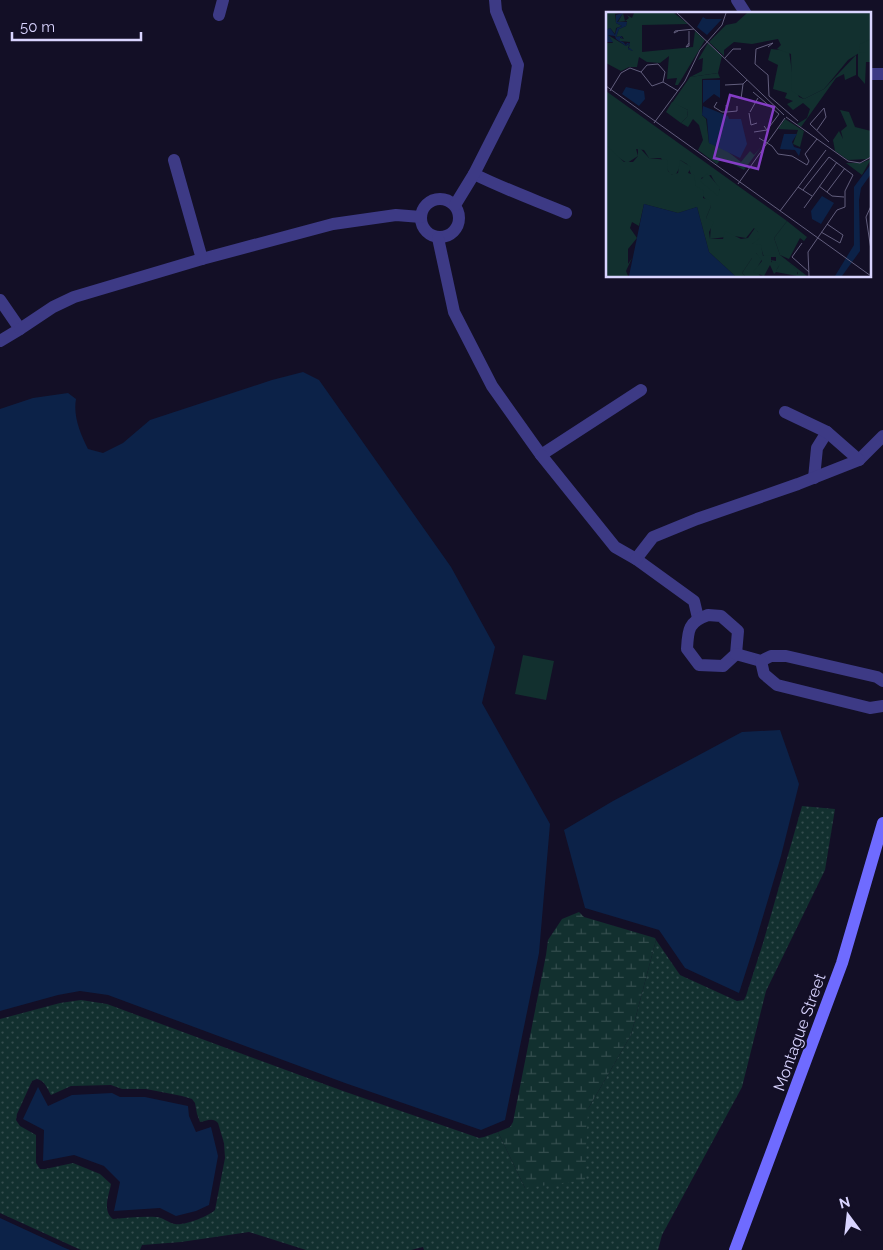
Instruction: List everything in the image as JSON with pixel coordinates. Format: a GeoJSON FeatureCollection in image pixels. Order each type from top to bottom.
{"type":"FeatureCollection","features":[{"type":"Feature","properties":{"kind":"street"},"geometry":{"type":"LineString","coordinates":[[219,15],[223,0]]}},
{"type":"Feature","properties":{"kind":"street"},"geometry":{"type":"LineString","coordinates":[[455,205],[474,174],[514,97],[518,65],[496,11],[495,0]]}},
{"type":"Feature","properties":{"kind":"street"},"geometry":{"type":"LineString","coordinates":[[737,0],[745,12]]}},
{"type":"Feature","properties":{"kind":"street"},"geometry":{"type":"LineString","coordinates":[[870,74],[883,74]]}},
{"type":"Feature","properties":{"kind":"street"},"geometry":{"type":"LineString","coordinates":[[174,160],[202,259]]}},
{"type":"Feature","properties":{"kind":"street"},"geometry":{"type":"LineString","coordinates":[[474,174],[566,213]]}},
{"type":"Feature","properties":{"kind":"street"},"geometry":{"type":"LineString","coordinates":[[437,199],[444,199],[455,205],[459,211],[460,218],[456,230],[451,235],[438,238],[427,233],[421,223],[422,211],[426,205],[437,199]]}},
{"type":"Feature","properties":{"kind":"street"},"geometry":{"type":"LineString","coordinates":[[0,341],[53,307],[74,297],[202,259],[333,224],[396,215],[421,217]]}},
{"type":"Feature","properties":{"kind":"street"},"geometry":{"type":"LineString","coordinates":[[438,238],[454,312],[492,386],[541,455],[616,547],[636,559],[694,601],[698,618]]}},
{"type":"Feature","properties":{"kind":"street"},"geometry":{"type":"LineString","coordinates":[[0,300],[20,329]]}},
{"type":"Feature","properties":{"kind":"street"},"geometry":{"type":"LineString","coordinates":[[541,455],[641,390]]}},
{"type":"Feature","properties":{"kind":"street"},"geometry":{"type":"LineString","coordinates":[[785,412],[827,432],[859,460]]}},
{"type":"Feature","properties":{"kind":"street"},"geometry":{"type":"LineString","coordinates":[[814,478],[817,448],[827,432]]}},
{"type":"Feature","properties":{"kind":"street"},"geometry":{"type":"LineString","coordinates":[[636,559],[653,537],[859,460],[883,436]]}},
{"type":"Feature","properties":{"kind":"street"},"geometry":{"type":"LineString","coordinates":[[708,615],[721,616],[738,631],[736,654],[723,666],[699,665],[686,649],[688,630],[698,618],[708,615]]}},
{"type":"Feature","properties":{"kind":"street"},"geometry":{"type":"LineString","coordinates":[[736,654],[761,661],[771,656],[786,656],[877,677],[883,681]]}},
{"type":"Feature","properties":{"kind":"street"},"geometry":{"type":"LineString","coordinates":[[761,661],[764,674],[777,685],[870,708],[883,706]]}},
{"type":"Feature","properties":{"kind":"street","name":"Montague Street"},"geometry":{"type":"LineString","coordinates":[[735,1250],[842,963],[883,822]]}},
{"type":"Feature","properties":{"kind":"green space"},"geometry":{"type":"Polygon","coordinates":[[[523,655],[554,661],[546,700],[515,694],[523,655]]]}},
{"type":"Feature","properties":{"kind":"green space"},"geometry":{"type":"Polygon","coordinates":[[[802,806],[835,809],[825,870],[766,991],[742,1087],[662,1235],[658,1250],[424,1250],[423,1247],[411,1250],[306,1250],[249,1232],[181,1242],[142,1245],[140,1250],[81,1250],[0,1213],[0,1019],[60,1003],[81,1000],[107,1004],[343,1091],[479,1138],[498,1132],[525,1188],[588,1109],[631,1035],[656,940],[680,975],[737,1001],[744,1000],[746,996],[802,806]],[[37,1079],[32,1081],[16,1120],[20,1126],[36,1135],[36,1163],[40,1169],[73,1163],[100,1174],[111,1184],[107,1207],[113,1219],[156,1217],[172,1223],[184,1224],[215,1210],[225,1158],[224,1143],[216,1121],[200,1122],[195,1103],[192,1099],[146,1089],[122,1089],[111,1085],[71,1086],[51,1095],[46,1085],[37,1079]]]}},
{"type":"Feature","properties":{"kind":"green space"},"geometry":{"type":"Polygon","coordinates":[[[579,912],[584,917],[655,938],[656,940],[631,1035],[588,1109],[585,1180],[525,1188],[498,1132],[510,1127],[513,1122],[548,940],[562,919],[579,912]]]}},
{"type":"Feature","properties":{"kind":"water"},"geometry":{"type":"Polygon","coordinates":[[[303,372],[319,380],[451,567],[495,647],[482,703],[550,824],[539,953],[505,1120],[481,1130],[345,1083],[108,995],[80,991],[0,1011],[0,409],[33,398],[68,393],[76,399],[75,412],[82,437],[88,449],[103,453],[123,443],[150,420],[272,380],[303,372]]]}},
{"type":"Feature","properties":{"kind":"water"},"geometry":{"type":"Polygon","coordinates":[[[780,730],[799,784],[781,856],[739,993],[685,968],[659,930],[585,908],[564,830],[613,801],[742,732],[780,730]]]}},
{"type":"Feature","properties":{"kind":"water"},"geometry":{"type":"Polygon","coordinates":[[[38,1087],[48,1106],[72,1095],[112,1093],[120,1097],[145,1097],[188,1106],[189,1116],[196,1132],[211,1127],[218,1156],[209,1205],[196,1211],[176,1216],[160,1208],[114,1211],[120,1182],[104,1166],[74,1155],[43,1161],[44,1130],[23,1119],[38,1087]]]}},
{"type":"Feature","properties":{"kind":"water"},"geometry":{"type":"Polygon","coordinates":[[[0,1218],[65,1248],[70,1250],[0,1250],[0,1218]]]}}]}
